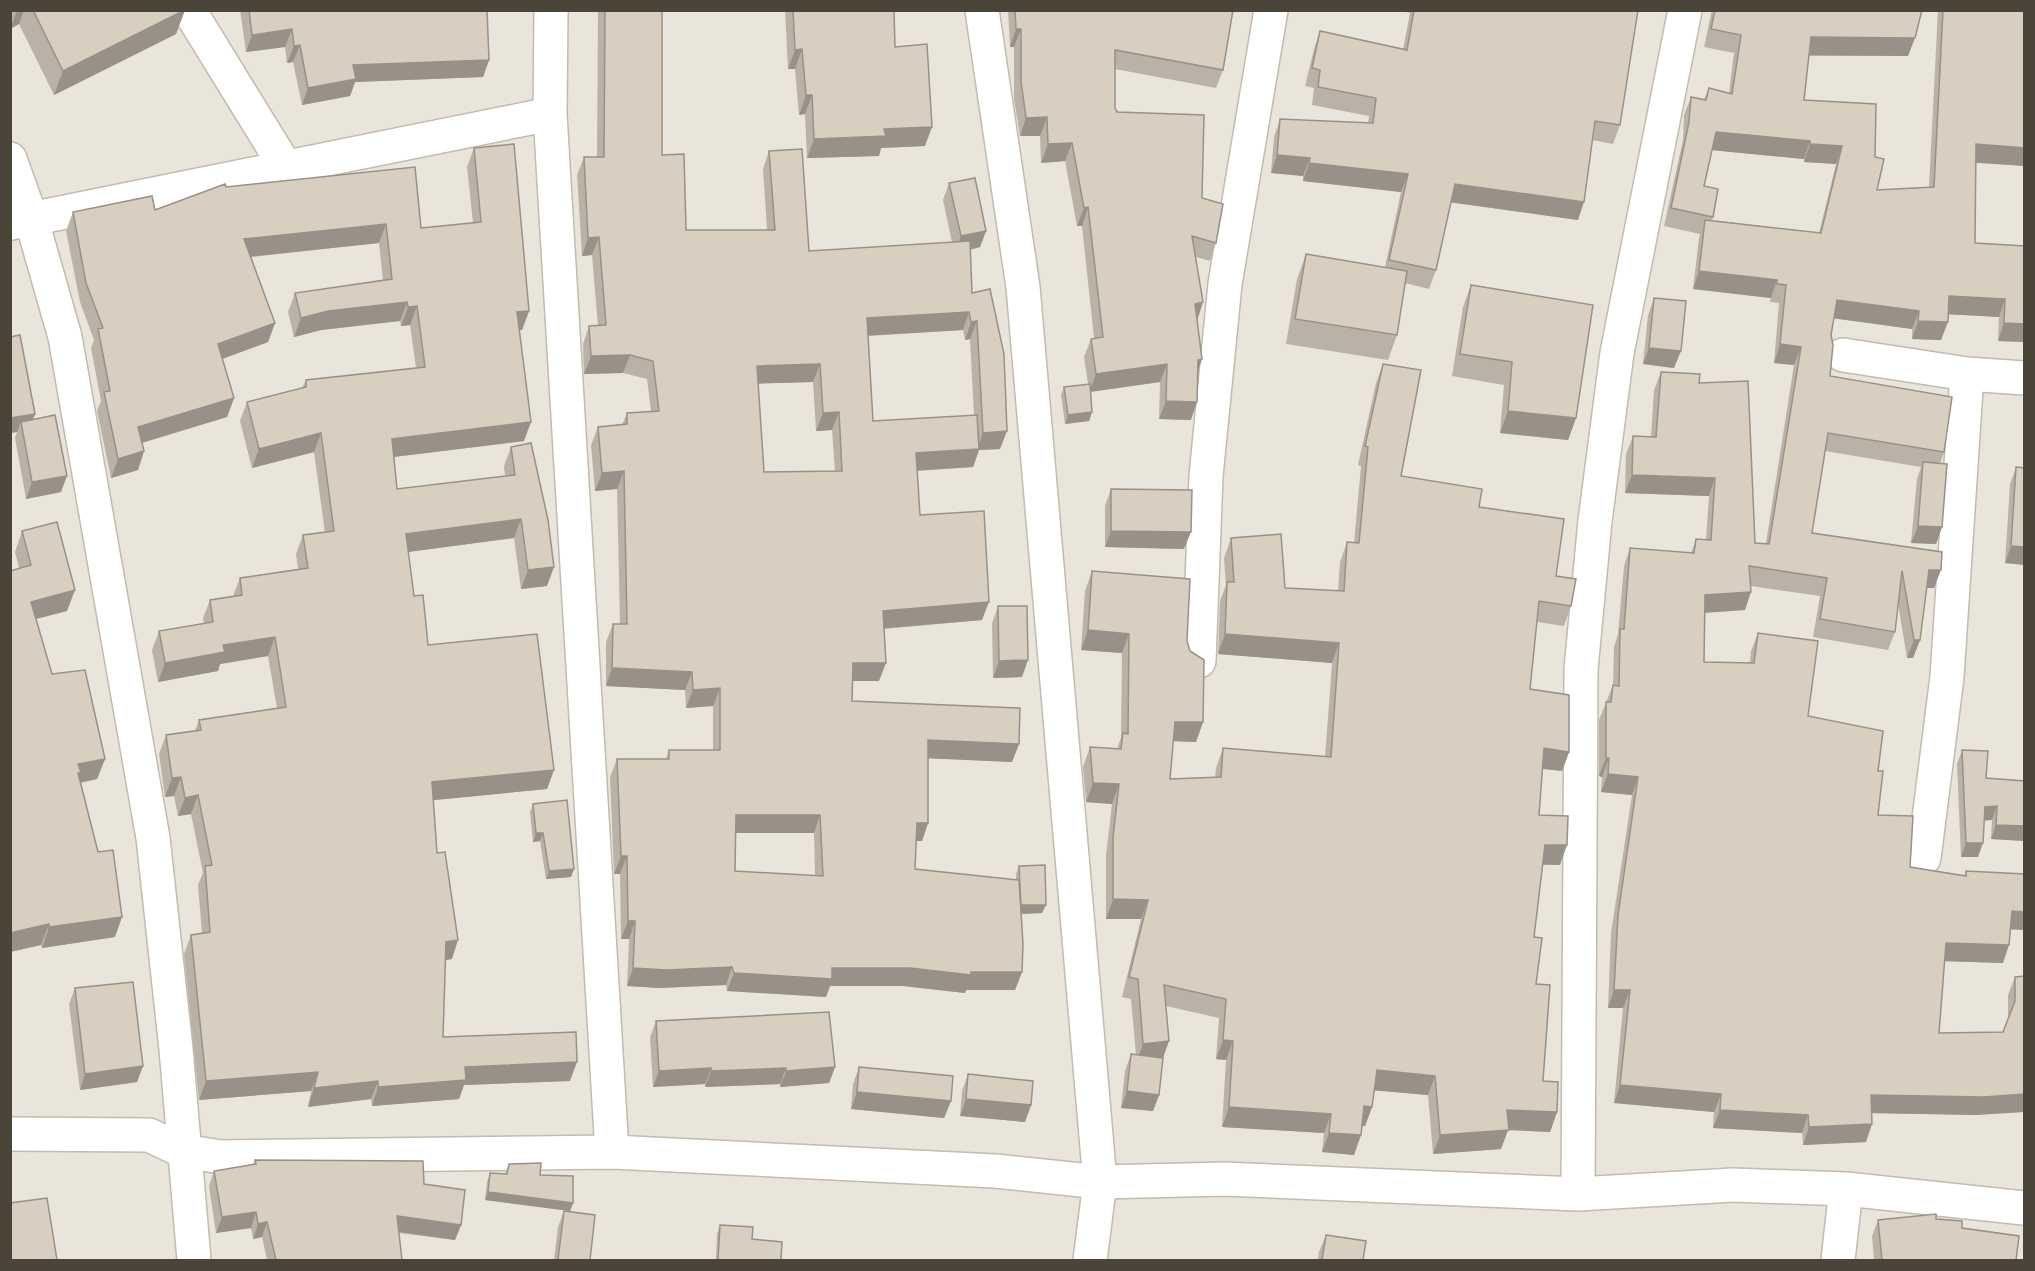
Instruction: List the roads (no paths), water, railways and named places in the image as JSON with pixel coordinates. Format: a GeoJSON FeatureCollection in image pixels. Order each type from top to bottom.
{"type":"FeatureCollection","features":[{"type":"Feature","properties":{"kind":"street"},"geometry":{"type":"LineString","coordinates":[[189,10],[285,166]]}},
{"type":"Feature","properties":{"kind":"street"},"geometry":{"type":"LineString","coordinates":[[551,10],[550,114],[612,1152]]}},
{"type":"Feature","properties":{"kind":"street"},"geometry":{"type":"LineString","coordinates":[[982,10],[1023,287],[1100,1182],[1090,1260]]}},
{"type":"Feature","properties":{"kind":"street"},"geometry":{"type":"LineString","coordinates":[[1199,661],[1206,476],[1225,284],[1271,10]]}},
{"type":"Feature","properties":{"kind":"street"},"geometry":{"type":"LineString","coordinates":[[1578,1194],[1581,669],[1594,521],[1617,353],[1685,10]]}},
{"type":"Feature","properties":{"kind":"street"},"geometry":{"type":"LineString","coordinates":[[21,220],[550,114]]}},
{"type":"Feature","properties":{"kind":"street"},"geometry":{"type":"LineString","coordinates":[[10,159],[21,220],[65,338],[153,838],[176,1050],[194,1260]]}},
{"type":"Feature","properties":{"kind":"street"},"geometry":{"type":"LineString","coordinates":[[1843,355],[1966,374],[2025,378]]}},
{"type":"Feature","properties":{"kind":"street"},"geometry":{"type":"LineString","coordinates":[[1924,858],[1947,677],[1966,374]]}},
{"type":"Feature","properties":{"kind":"street"},"geometry":{"type":"LineString","coordinates":[[10,1134],[149,1135],[183,1151],[220,1157],[612,1152],[995,1171],[1100,1182],[1225,1179],[1578,1194],[1733,1185],[1846,1189],[2024,1213]]}},
{"type":"Feature","properties":{"kind":"street"},"geometry":{"type":"LineString","coordinates":[[1838,1260],[1846,1189]]}}]}
